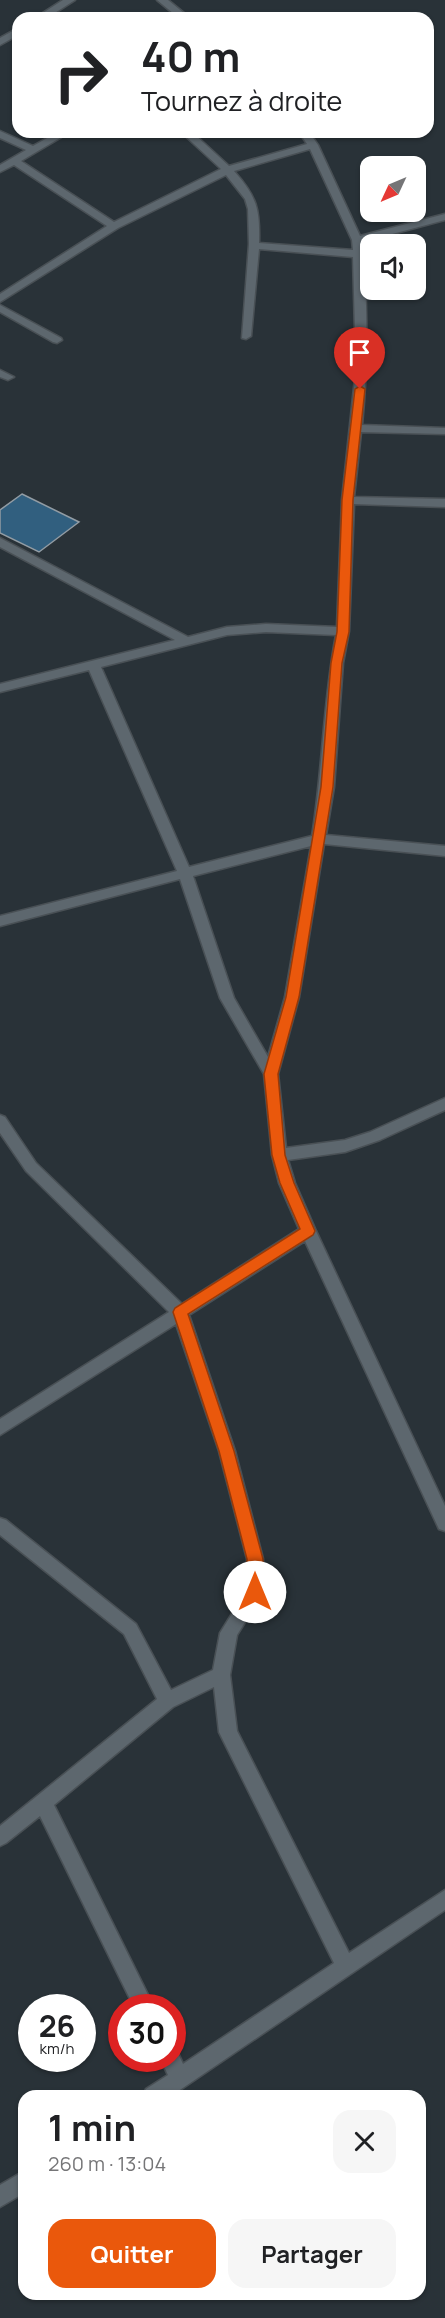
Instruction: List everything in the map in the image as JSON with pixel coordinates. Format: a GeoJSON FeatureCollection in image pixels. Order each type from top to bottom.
{"type":"FeatureCollection","features":[{"type":"Feature","properties":{"kind":"street"},"geometry":{"type":"LineString","coordinates":[[50,12],[70,0]]}},
{"type":"Feature","properties":{"kind":"street"},"geometry":{"type":"LineString","coordinates":[[162,0],[177,12]]}},
{"type":"Feature","properties":{"kind":"street"},"geometry":{"type":"LineString","coordinates":[[0,134],[34,150]]}},
{"type":"Feature","properties":{"kind":"street"},"geometry":{"type":"LineString","coordinates":[[0,169],[55,138]]}},
{"type":"Feature","properties":{"kind":"street"},"geometry":{"type":"LineString","coordinates":[[192,138],[227,170],[252,201],[255,246],[246,336]]}},
{"type":"Feature","properties":{"kind":"street"},"geometry":{"type":"LineString","coordinates":[[308,138],[357,240],[362,369],[348,500],[343,632],[337,663],[327,787],[292,997],[271,1074],[279,1155],[287,1183],[445,1524]]}},
{"type":"Feature","properties":{"kind":"street"},"geometry":{"type":"LineString","coordinates":[[0,299],[114,226],[227,170],[313,145]]}},
{"type":"Feature","properties":{"kind":"street"},"geometry":{"type":"LineString","coordinates":[[14,161],[114,226]]}},
{"type":"Feature","properties":{"kind":"street"},"geometry":{"type":"LineString","coordinates":[[357,240],[445,217]]}},
{"type":"Feature","properties":{"kind":"street"},"geometry":{"type":"LineString","coordinates":[[255,246],[358,254]]}},
{"type":"Feature","properties":{"kind":"street"},"geometry":{"type":"LineString","coordinates":[[0,308],[57,340]]}},
{"type":"Feature","properties":{"kind":"street"},"geometry":{"type":"LineString","coordinates":[[356,428],[445,431]]}},
{"type":"Feature","properties":{"kind":"street"},"geometry":{"type":"LineString","coordinates":[[348,500],[445,503]]}},
{"type":"Feature","properties":{"kind":"street"},"geometry":{"type":"LineString","coordinates":[[0,542],[184,640]]}},
{"type":"Feature","properties":{"kind":"street"},"geometry":{"type":"LineString","coordinates":[[0,688],[227,631],[266,628],[343,632]]}},
{"type":"Feature","properties":{"kind":"street"},"geometry":{"type":"LineString","coordinates":[[94,666],[185,873],[227,998],[271,1074]]}},
{"type":"Feature","properties":{"kind":"street"},"geometry":{"type":"LineString","coordinates":[[0,921],[318,839],[445,851]]}},
{"type":"Feature","properties":{"kind":"street"},"geometry":{"type":"LineString","coordinates":[[279,1155],[345,1146],[375,1136],[445,1104]]}},
{"type":"Feature","properties":{"kind":"street"},"geometry":{"type":"LineString","coordinates":[[0,1121],[31,1167],[180,1312],[227,1451],[255,1559],[255,1592],[230,1633],[221,1676],[228,1732],[346,1966]]}},
{"type":"Feature","properties":{"kind":"street"},"geometry":{"type":"LineString","coordinates":[[0,1428],[308,1231]]}},
{"type":"Feature","properties":{"kind":"street"},"geometry":{"type":"LineString","coordinates":[[0,1525],[130,1629],[167,1701]]}},
{"type":"Feature","properties":{"kind":"street"},"geometry":{"type":"LineString","coordinates":[[0,1837],[167,1701],[221,1676]]}},
{"type":"Feature","properties":{"kind":"street"},"geometry":{"type":"LineString","coordinates":[[43,1802],[138,1994]]}},
{"type":"Feature","properties":{"kind":"street"},"geometry":{"type":"LineString","coordinates":[[162,2090],[445,1899]]}},
{"type":"Feature","properties":{"kind":"street"},"geometry":{"type":"LineString","coordinates":[[176,2072],[179,2078]]}},
{"type":"Feature","properties":{"kind":"street"},"geometry":{"type":"LineString","coordinates":[[0,2197],[18,2185]]}},
{"type":"Feature","properties":{"kind":"building"},"geometry":{"type":"Polygon","coordinates":[[[22,494],[79,522],[39,552],[0,533],[0,510],[22,494]]]}},
{"type":"Feature","properties":{"kind":"route"},"geometry":{"type":"LineString","coordinates":[[255,1592],[255,1559],[227,1451],[180,1312],[308,1231],[287,1183],[279,1155],[271,1074],[292,997],[327,787],[337,663],[343,632],[348,500],[360,389]]}}]}
